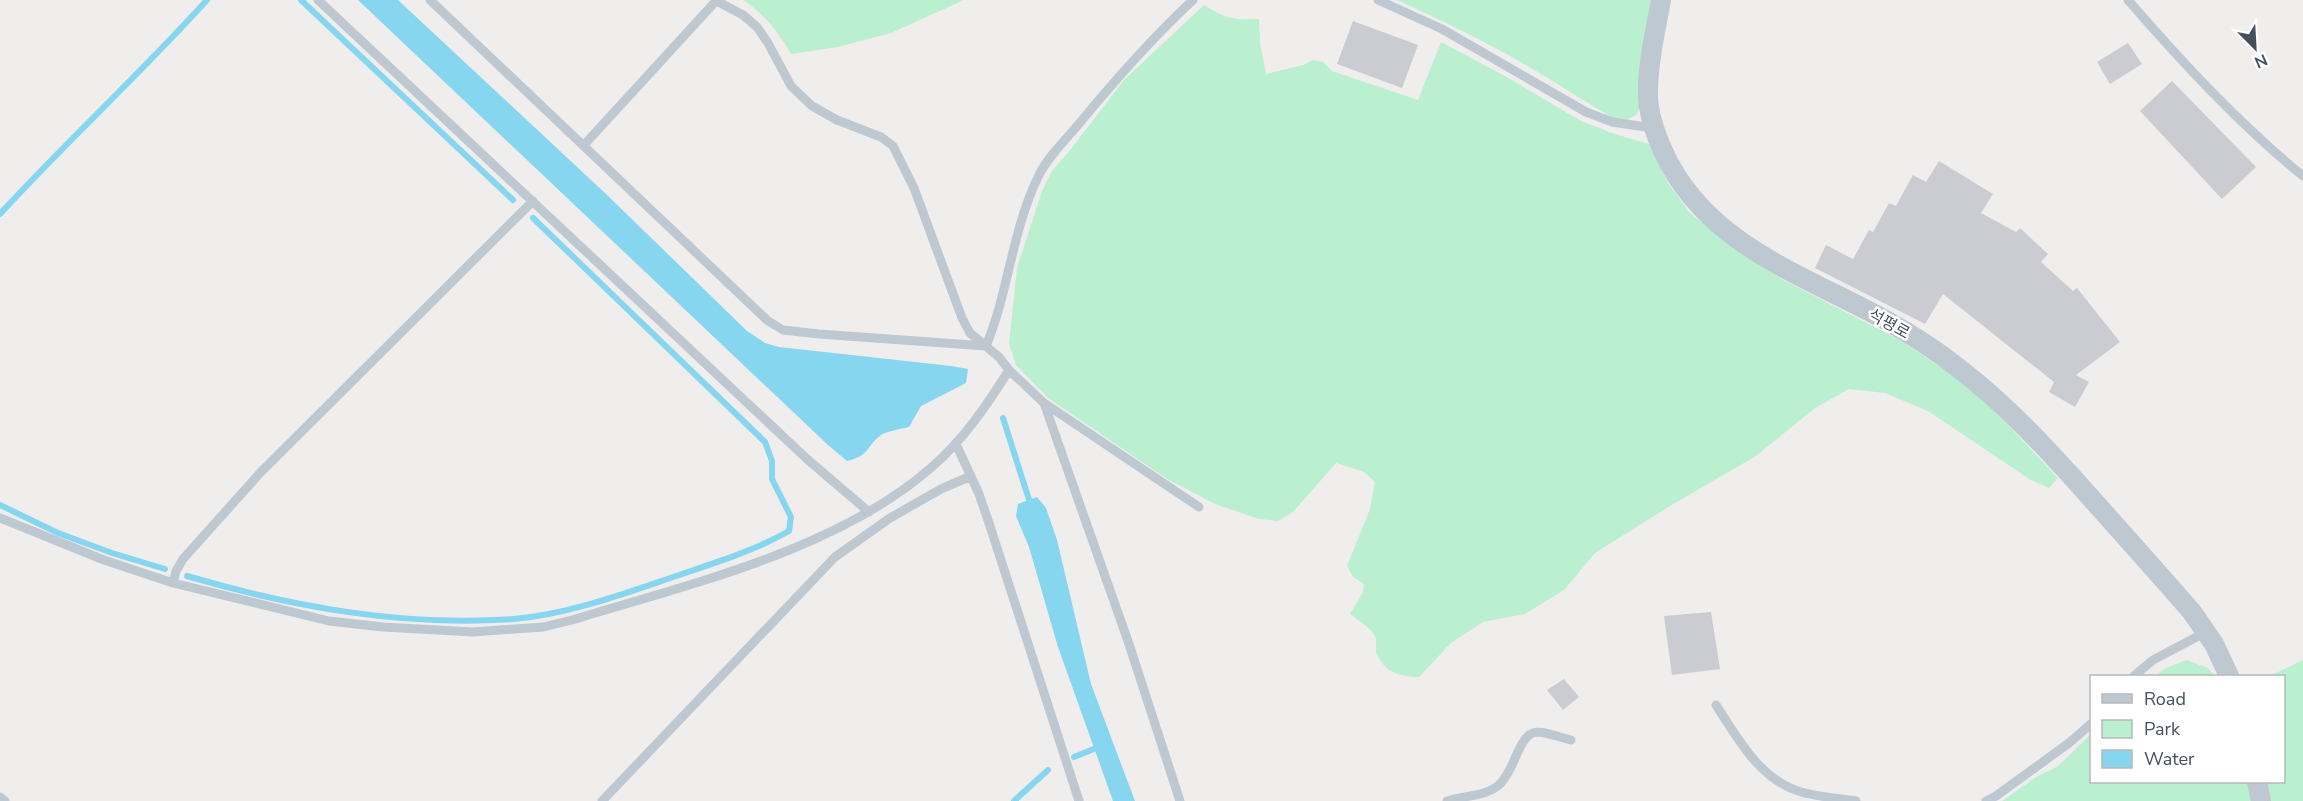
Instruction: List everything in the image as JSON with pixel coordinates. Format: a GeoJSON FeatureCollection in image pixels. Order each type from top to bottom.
{"type":"FeatureCollection","features":[{"type":"Feature","properties":{"kind":"street","name":"석평로"},"geometry":{"type":"LineString","coordinates":[[1661,0],[1650,58],[1647,91],[1653,128],[1682,186],[1692,200],[1724,229],[1758,254],[1798,277],[1888,321],[1921,342],[1957,367],[2018,418],[2192,612],[2214,644],[2229,675]]}},
{"type":"Feature","properties":{"kind":"street"},"geometry":{"type":"LineString","coordinates":[[2257,783],[2260,801]]}},
{"type":"Feature","properties":{"kind":"lane"},"geometry":{"type":"LineString","coordinates":[[318,0],[807,459],[869,512]]}},
{"type":"Feature","properties":{"kind":"lane"},"geometry":{"type":"LineString","coordinates":[[430,0],[768,321],[783,330],[868,339],[986,346]]}},
{"type":"Feature","properties":{"kind":"lane"},"geometry":{"type":"LineString","coordinates":[[986,346],[1000,306],[1028,201],[1039,174],[1108,87],[1152,38],[1193,0]]}},
{"type":"Feature","properties":{"kind":"lane"},"geometry":{"type":"LineString","coordinates":[[1378,0],[1442,29],[1586,112],[1612,122],[1653,128]]}},
{"type":"Feature","properties":{"kind":"lane"},"geometry":{"type":"LineString","coordinates":[[2128,0],[2226,105],[2273,152],[2303,176]]}},
{"type":"Feature","properties":{"kind":"lane"},"geometry":{"type":"LineString","coordinates":[[584,145],[715,1],[743,15],[757,27],[768,43],[791,86],[812,106],[837,120],[881,137],[893,146],[914,188],[962,318],[970,333],[999,357],[1009,370],[1044,403],[1199,507]]}},
{"type":"Feature","properties":{"kind":"lane"},"geometry":{"type":"LineString","coordinates":[[173,583],[176,571],[183,559],[260,473],[533,201]]}},
{"type":"Feature","properties":{"kind":"lane"},"geometry":{"type":"LineString","coordinates":[[0,518],[85,553],[173,583],[329,621],[383,627],[473,632],[543,627],[573,620],[752,563],[827,534],[869,512],[910,485],[956,444],[983,411],[1009,370]]}},
{"type":"Feature","properties":{"kind":"lane"},"geometry":{"type":"LineString","coordinates":[[1044,403],[1129,644],[1180,801]]}},
{"type":"Feature","properties":{"kind":"lane"},"geometry":{"type":"LineString","coordinates":[[956,444],[988,520],[1079,801]]}},
{"type":"Feature","properties":{"kind":"lane"},"geometry":{"type":"LineString","coordinates":[[602,801],[835,557],[890,518],[941,489],[971,476]]}},
{"type":"Feature","properties":{"kind":"lane"},"geometry":{"type":"LineString","coordinates":[[2135,675],[2153,660],[2206,632]]}},
{"type":"Feature","properties":{"kind":"lane"},"geometry":{"type":"LineString","coordinates":[[1716,705],[1763,770],[1780,784],[1802,792],[1856,801]]}},
{"type":"Feature","properties":{"kind":"lane"},"geometry":{"type":"LineString","coordinates":[[1986,801],[2069,742],[2090,724]]}},
{"type":"Feature","properties":{"kind":"lane"},"geometry":{"type":"LineString","coordinates":[[1448,801],[1479,794],[1498,786],[1509,771],[1521,742],[1526,736],[1533,733],[1545,734],[1571,740]]}},
{"type":"Feature","properties":{"kind":"lane"},"geometry":{"type":"LineString","coordinates":[[0,796],[5,801]]}},
{"type":"Feature","properties":{"kind":"green space"},"geometry":{"type":"Polygon","coordinates":[[[743,0],[964,0],[891,33],[838,47],[791,54],[770,24],[743,0]]]}},
{"type":"Feature","properties":{"kind":"green space"},"geometry":{"type":"Polygon","coordinates":[[[1397,0],[1653,0],[1644,97],[1637,114],[1622,123],[1509,55],[1397,0]]]}},
{"type":"Feature","properties":{"kind":"green space"},"geometry":{"type":"Polygon","coordinates":[[[1204,5],[1230,18],[1259,19],[1260,43],[1266,74],[1303,65],[1313,60],[1323,62],[1332,71],[1418,100],[1441,42],[1505,76],[1581,121],[1649,144],[1668,183],[1690,213],[1783,280],[1902,341],[1964,383],[2058,478],[2049,488],[2031,480],[1928,411],[1885,393],[1849,389],[1815,408],[1756,456],[1595,553],[1564,590],[1525,614],[1483,622],[1451,643],[1419,677],[1394,672],[1380,660],[1376,652],[1376,638],[1373,633],[1350,614],[1363,592],[1364,584],[1353,577],[1347,566],[1370,509],[1375,482],[1364,472],[1336,463],[1293,512],[1278,521],[1259,519],[1215,504],[1167,479],[1048,398],[1016,365],[1009,344],[1017,268],[1042,191],[1052,171],[1124,80],[1204,5]]]}},
{"type":"Feature","properties":{"kind":"green space"},"geometry":{"type":"Polygon","coordinates":[[[2187,660],[2208,668],[2214,675],[2156,675],[2168,667],[2187,660]]]}},
{"type":"Feature","properties":{"kind":"green space"},"geometry":{"type":"Polygon","coordinates":[[[2303,660],[2303,801],[2002,801],[2036,777],[2058,766],[2090,735],[2090,783],[2285,783],[2285,675],[2272,675],[2303,660]]]}},
{"type":"Feature","properties":{"kind":"water"},"geometry":{"type":"Polygon","coordinates":[[[358,0],[398,0],[606,194],[747,331],[765,343],[779,347],[968,369],[966,383],[921,406],[909,427],[881,435],[864,453],[847,461],[358,0]]]}},
{"type":"Feature","properties":{"kind":"water"},"geometry":{"type":"Polygon","coordinates":[[[1037,497],[1046,508],[1057,540],[1091,684],[1135,801],[1113,801],[1058,647],[1029,547],[1016,516],[1018,504],[1037,497]]]}},
{"type":"Feature","properties":{"kind":"building"},"geometry":{"type":"Polygon","coordinates":[[[1353,21],[1418,45],[1402,88],[1337,64],[1353,21]]]}},
{"type":"Feature","properties":{"kind":"building"},"geometry":{"type":"Polygon","coordinates":[[[2128,43],[2142,64],[2110,84],[2097,62],[2128,43]]]}},
{"type":"Feature","properties":{"kind":"building"},"geometry":{"type":"Polygon","coordinates":[[[2172,81],[2256,167],[2222,199],[2140,111],[2172,81]]]}},
{"type":"Feature","properties":{"kind":"building"},"geometry":{"type":"Polygon","coordinates":[[[1939,161],[1993,194],[1981,213],[2016,232],[2020,228],[2048,254],[2041,262],[2073,291],[2077,288],[2120,342],[2076,375],[2089,382],[2075,407],[2049,392],[2054,382],[1943,294],[1925,324],[1815,268],[1826,245],[1853,259],[1869,230],[1873,232],[1889,203],[1896,206],[1913,175],[1926,182],[1939,161]]]}},
{"type":"Feature","properties":{"kind":"building"},"geometry":{"type":"Polygon","coordinates":[[[1711,612],[1720,669],[1672,675],[1664,616],[1711,612]]]}},
{"type":"Feature","properties":{"kind":"building"},"geometry":{"type":"Polygon","coordinates":[[[1564,679],[1579,697],[1563,710],[1547,690],[1564,679]]]}},
{"type":"Feature","properties":{"kind":"waterway"},"geometry":{"type":"LineString","coordinates":[[0,214],[207,0]]}},
{"type":"Feature","properties":{"kind":"waterway"},"geometry":{"type":"LineString","coordinates":[[301,0],[513,200]]}},
{"type":"Feature","properties":{"kind":"waterway"},"geometry":{"type":"LineString","coordinates":[[187,576],[267,597],[349,612],[431,620],[514,619],[555,613],[616,596],[734,556],[789,531],[791,517],[772,479],[772,461],[765,442],[533,218]]}},
{"type":"Feature","properties":{"kind":"waterway"},"geometry":{"type":"LineString","coordinates":[[1003,418],[1031,506]]}},
{"type":"Feature","properties":{"kind":"waterway"},"geometry":{"type":"LineString","coordinates":[[0,505],[58,533],[165,569]]}},
{"type":"Feature","properties":{"kind":"waterway"},"geometry":{"type":"LineString","coordinates":[[1074,757],[1101,746]]}},
{"type":"Feature","properties":{"kind":"waterway"},"geometry":{"type":"LineString","coordinates":[[1014,801],[1048,770]]}}]}
